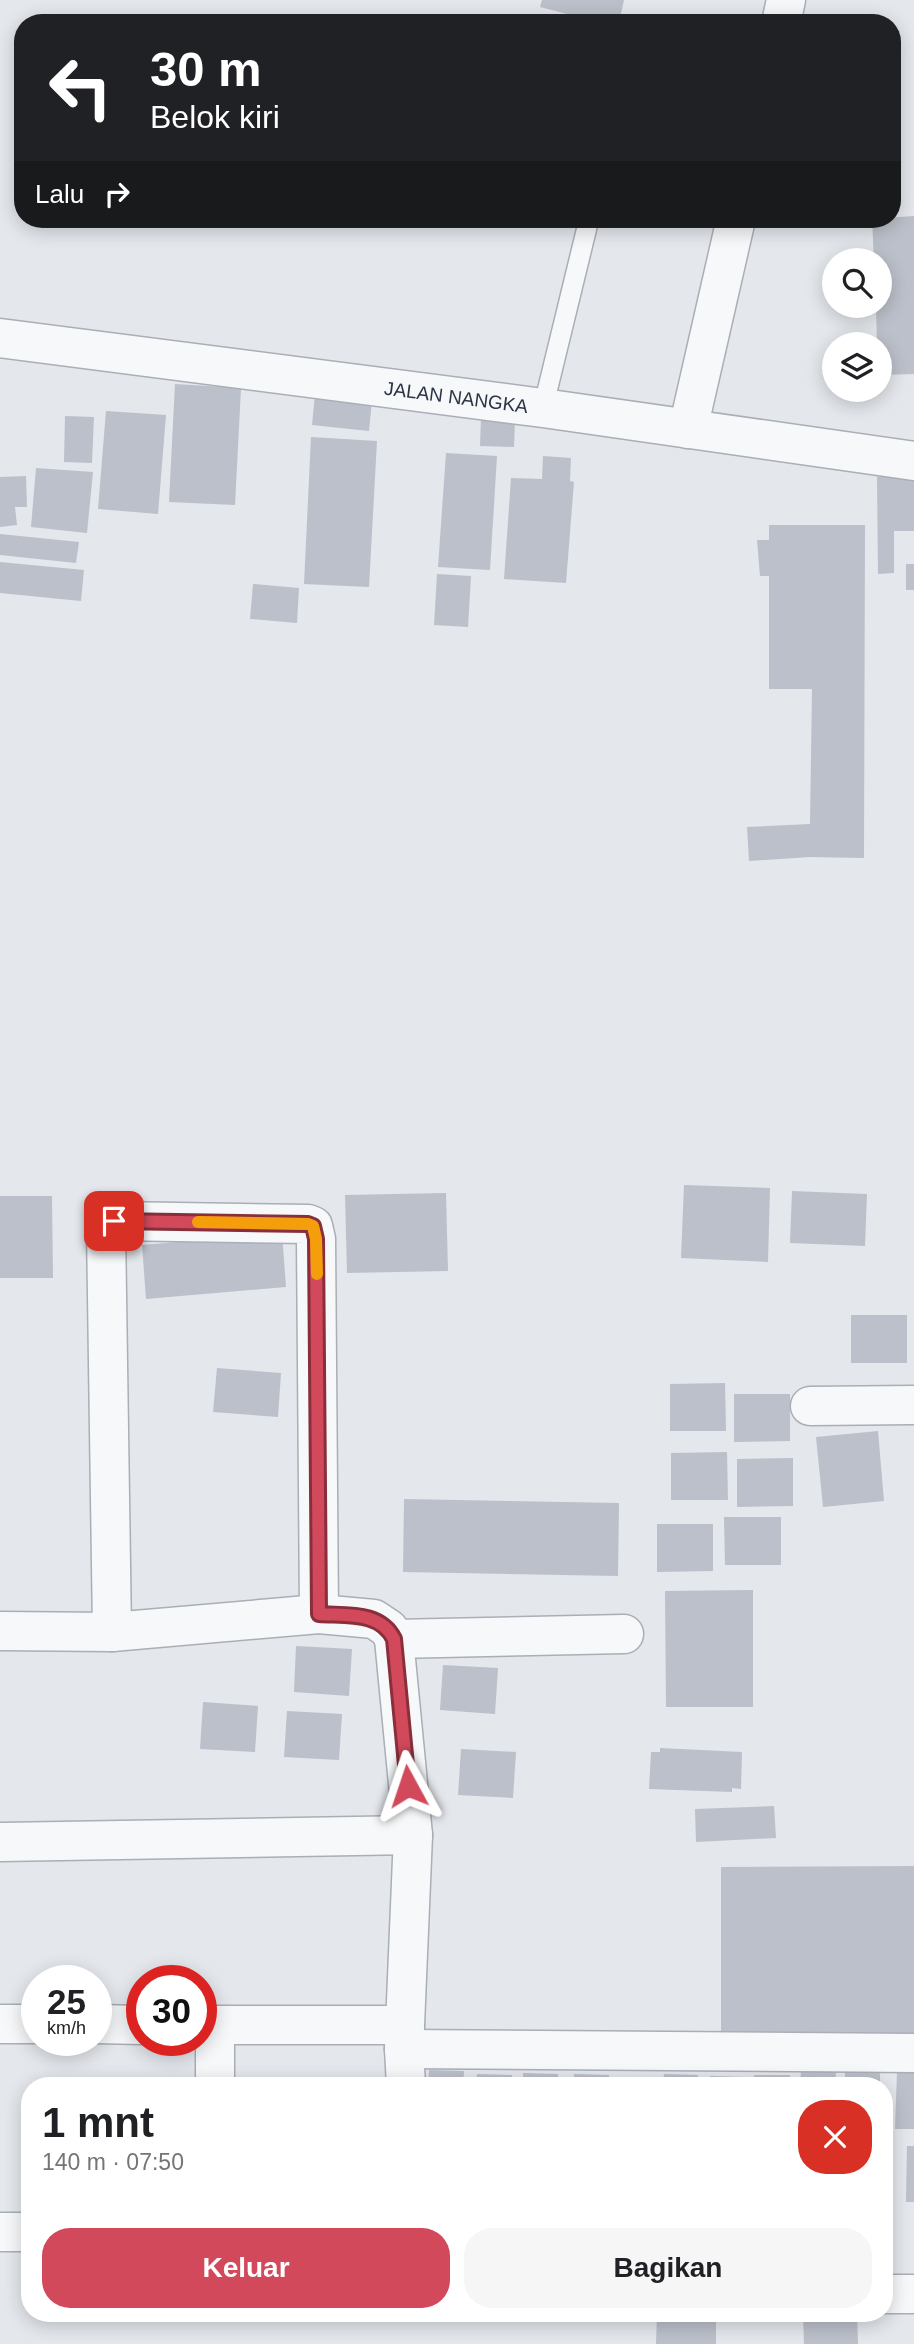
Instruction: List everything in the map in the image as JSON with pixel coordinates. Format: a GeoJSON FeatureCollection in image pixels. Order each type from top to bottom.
{"type":"FeatureCollection","features":[{"type":"Feature","properties":{"kind":"street"},"geometry":{"type":"LineString","coordinates":[[688,429],[734,228]]}},
{"type":"Feature","properties":{"kind":"street","name":"JALAN NANGKA"},"geometry":{"type":"LineString","coordinates":[[0,338],[543,408],[914,461]]}},
{"type":"Feature","properties":{"kind":"street"},"geometry":{"type":"LineString","coordinates":[[112,1632],[107,1228],[114,1221],[313,1226],[316,1239],[319,1614]]}},
{"type":"Feature","properties":{"kind":"street"},"geometry":{"type":"LineString","coordinates":[[810,1406],[914,1405]]}},
{"type":"Feature","properties":{"kind":"street"},"geometry":{"type":"LineString","coordinates":[[0,1631],[112,1632],[319,1614],[374,1619],[389,1629],[394,1639],[413,1835],[406,2077]]}},
{"type":"Feature","properties":{"kind":"street"},"geometry":{"type":"LineString","coordinates":[[394,1639],[624,1634]]}},
{"type":"Feature","properties":{"kind":"street"},"geometry":{"type":"LineString","coordinates":[[0,1842],[413,1835]]}},
{"type":"Feature","properties":{"kind":"street"},"geometry":{"type":"LineString","coordinates":[[0,2024],[21,2024]]}},
{"type":"Feature","properties":{"kind":"street"},"geometry":{"type":"LineString","coordinates":[[217,2026],[405,2037],[914,2053]]}},
{"type":"Feature","properties":{"kind":"street"},"geometry":{"type":"LineString","coordinates":[[212,2056],[214,2077]]}},
{"type":"Feature","properties":{"kind":"street"},"geometry":{"type":"LineString","coordinates":[[0,2232],[21,2232]]}},
{"type":"Feature","properties":{"kind":"street"},"geometry":{"type":"LineString","coordinates":[[893,2294],[914,2294]]}},
{"type":"Feature","properties":{"kind":"lane"},"geometry":{"type":"LineString","coordinates":[[543,408],[587,228]]}},
{"type":"Feature","properties":{"kind":"building"},"geometry":{"type":"Polygon","coordinates":[[[542,0],[624,0],[621,14],[567,14],[540,7],[542,0]]]}},
{"type":"Feature","properties":{"kind":"building"},"geometry":{"type":"Polygon","coordinates":[[[914,216],[914,374],[892,375],[892,332],[877,332],[876,318],[892,318],[892,248],[873,248],[872,228],[901,228],[901,217],[914,216]]]}},
{"type":"Feature","properties":{"kind":"building"},"geometry":{"type":"Polygon","coordinates":[[[175,384],[241,388],[235,505],[169,502],[175,384]]]}},
{"type":"Feature","properties":{"kind":"building"},"geometry":{"type":"Polygon","coordinates":[[[316,384],[373,390],[369,431],[312,425],[316,384]]]}},
{"type":"Feature","properties":{"kind":"building"},"geometry":{"type":"Polygon","coordinates":[[[106,411],[166,415],[158,514],[98,509],[106,411]]]}},
{"type":"Feature","properties":{"kind":"building"},"geometry":{"type":"Polygon","coordinates":[[[65,416],[94,417],[92,463],[64,462],[65,416]]]}},
{"type":"Feature","properties":{"kind":"building"},"geometry":{"type":"Polygon","coordinates":[[[481,418],[515,420],[514,447],[480,446],[481,418]]]}},
{"type":"Feature","properties":{"kind":"building"},"geometry":{"type":"Polygon","coordinates":[[[311,437],[377,441],[369,587],[304,584],[311,437]]]}},
{"type":"Feature","properties":{"kind":"building"},"geometry":{"type":"Polygon","coordinates":[[[446,453],[497,456],[490,570],[438,567],[446,453]]]}},
{"type":"Feature","properties":{"kind":"building"},"geometry":{"type":"Polygon","coordinates":[[[543,456],[571,458],[570,481],[574,482],[566,583],[504,579],[511,478],[542,479],[543,456]]]}},
{"type":"Feature","properties":{"kind":"building"},"geometry":{"type":"Polygon","coordinates":[[[36,468],[93,472],[87,533],[31,527],[36,468]]]}},
{"type":"Feature","properties":{"kind":"building"},"geometry":{"type":"Polygon","coordinates":[[[26,476],[27,507],[15,507],[17,525],[0,527],[0,477],[26,476]]]}},
{"type":"Feature","properties":{"kind":"building"},"geometry":{"type":"Polygon","coordinates":[[[914,476],[914,531],[894,531],[894,573],[878,574],[877,477],[914,476]]]}},
{"type":"Feature","properties":{"kind":"building"},"geometry":{"type":"Polygon","coordinates":[[[769,525],[865,525],[864,858],[810,857],[749,861],[747,827],[810,824],[812,689],[769,689],[769,576],[760,576],[757,540],[769,540],[769,525]]]}},
{"type":"Feature","properties":{"kind":"building"},"geometry":{"type":"Polygon","coordinates":[[[0,534],[79,542],[76,563],[0,555],[0,534]]]}},
{"type":"Feature","properties":{"kind":"building"},"geometry":{"type":"Polygon","coordinates":[[[0,562],[84,570],[81,601],[0,593],[0,562]]]}},
{"type":"Feature","properties":{"kind":"building"},"geometry":{"type":"Polygon","coordinates":[[[906,564],[914,564],[914,590],[906,590],[906,564]]]}},
{"type":"Feature","properties":{"kind":"building"},"geometry":{"type":"Polygon","coordinates":[[[437,574],[471,576],[468,627],[434,625],[437,574]]]}},
{"type":"Feature","properties":{"kind":"building"},"geometry":{"type":"Polygon","coordinates":[[[253,584],[299,588],[297,623],[250,619],[253,584]]]}},
{"type":"Feature","properties":{"kind":"building"},"geometry":{"type":"Polygon","coordinates":[[[684,1185],[770,1188],[768,1262],[681,1258],[684,1185]]]}},
{"type":"Feature","properties":{"kind":"building"},"geometry":{"type":"Polygon","coordinates":[[[792,1191],[867,1194],[865,1246],[790,1243],[792,1191]]]}},
{"type":"Feature","properties":{"kind":"building"},"geometry":{"type":"Polygon","coordinates":[[[446,1193],[448,1271],[347,1273],[345,1195],[446,1193]]]}},
{"type":"Feature","properties":{"kind":"building"},"geometry":{"type":"Polygon","coordinates":[[[0,1196],[52,1196],[53,1278],[0,1278],[0,1196]]]}},
{"type":"Feature","properties":{"kind":"building"},"geometry":{"type":"Polygon","coordinates":[[[282,1233],[286,1287],[146,1299],[142,1245],[282,1233]]]}},
{"type":"Feature","properties":{"kind":"building"},"geometry":{"type":"Polygon","coordinates":[[[851,1315],[907,1315],[907,1363],[851,1363],[851,1315]]]}},
{"type":"Feature","properties":{"kind":"building"},"geometry":{"type":"Polygon","coordinates":[[[217,1368],[281,1373],[278,1417],[213,1412],[217,1368]]]}},
{"type":"Feature","properties":{"kind":"building"},"geometry":{"type":"Polygon","coordinates":[[[725,1383],[726,1431],[670,1431],[670,1384],[725,1383]]]}},
{"type":"Feature","properties":{"kind":"building"},"geometry":{"type":"Polygon","coordinates":[[[734,1394],[790,1394],[790,1441],[734,1442],[734,1394]]]}},
{"type":"Feature","properties":{"kind":"building"},"geometry":{"type":"Polygon","coordinates":[[[878,1431],[884,1501],[823,1507],[816,1437],[878,1431]]]}},
{"type":"Feature","properties":{"kind":"building"},"geometry":{"type":"Polygon","coordinates":[[[727,1452],[728,1500],[671,1500],[671,1453],[727,1452]]]}},
{"type":"Feature","properties":{"kind":"building"},"geometry":{"type":"Polygon","coordinates":[[[793,1458],[793,1506],[737,1507],[737,1459],[793,1458]]]}},
{"type":"Feature","properties":{"kind":"building"},"geometry":{"type":"Polygon","coordinates":[[[404,1499],[619,1503],[618,1576],[403,1572],[404,1499]]]}},
{"type":"Feature","properties":{"kind":"building"},"geometry":{"type":"Polygon","coordinates":[[[724,1517],[781,1517],[781,1565],[725,1565],[724,1517]]]}},
{"type":"Feature","properties":{"kind":"building"},"geometry":{"type":"Polygon","coordinates":[[[657,1524],[713,1524],[713,1571],[657,1572],[657,1524]]]}},
{"type":"Feature","properties":{"kind":"building"},"geometry":{"type":"Polygon","coordinates":[[[753,1590],[753,1707],[666,1707],[665,1591],[753,1590]]]}},
{"type":"Feature","properties":{"kind":"building"},"geometry":{"type":"Polygon","coordinates":[[[296,1646],[352,1649],[349,1696],[294,1692],[296,1646]]]}},
{"type":"Feature","properties":{"kind":"building"},"geometry":{"type":"Polygon","coordinates":[[[443,1665],[498,1668],[495,1714],[440,1710],[443,1665]]]}},
{"type":"Feature","properties":{"kind":"building"},"geometry":{"type":"Polygon","coordinates":[[[203,1702],[258,1706],[255,1752],[200,1749],[203,1702]]]}},
{"type":"Feature","properties":{"kind":"building"},"geometry":{"type":"Polygon","coordinates":[[[287,1711],[342,1714],[339,1760],[284,1757],[287,1711]]]}},
{"type":"Feature","properties":{"kind":"building"},"geometry":{"type":"Polygon","coordinates":[[[660,1748],[742,1752],[741,1789],[732,1788],[732,1792],[649,1789],[651,1752],[660,1752],[660,1748]]]}},
{"type":"Feature","properties":{"kind":"building"},"geometry":{"type":"Polygon","coordinates":[[[461,1749],[516,1752],[513,1798],[458,1795],[461,1749]]]}},
{"type":"Feature","properties":{"kind":"building"},"geometry":{"type":"Polygon","coordinates":[[[774,1806],[776,1838],[696,1842],[695,1809],[774,1806]]]}},
{"type":"Feature","properties":{"kind":"building"},"geometry":{"type":"Polygon","coordinates":[[[914,1866],[914,2044],[721,2045],[721,1867],[914,1866]]]}},
{"type":"Feature","properties":{"kind":"building"},"geometry":{"type":"Polygon","coordinates":[[[429,2070],[464,2071],[464,2077],[429,2077],[429,2070]]]}},
{"type":"Feature","properties":{"kind":"building"},"geometry":{"type":"Polygon","coordinates":[[[801,2071],[836,2072],[836,2077],[801,2077],[801,2071]]]}},
{"type":"Feature","properties":{"kind":"building"},"geometry":{"type":"Polygon","coordinates":[[[845,2072],[880,2073],[880,2077],[845,2077],[845,2072]]]}},
{"type":"Feature","properties":{"kind":"building"},"geometry":{"type":"Polygon","coordinates":[[[897,2072],[914,2073],[914,2129],[895,2129],[897,2072]]]}},
{"type":"Feature","properties":{"kind":"building"},"geometry":{"type":"Polygon","coordinates":[[[523,2073],[558,2074],[558,2077],[523,2077],[523,2073]]]}},
{"type":"Feature","properties":{"kind":"building"},"geometry":{"type":"Polygon","coordinates":[[[477,2074],[512,2075],[512,2077],[477,2077],[477,2074]]]}},
{"type":"Feature","properties":{"kind":"building"},"geometry":{"type":"Polygon","coordinates":[[[574,2074],[609,2075],[609,2077],[574,2077],[574,2074]]]}},
{"type":"Feature","properties":{"kind":"building"},"geometry":{"type":"Polygon","coordinates":[[[664,2074],[698,2075],[698,2077],[664,2077],[664,2074]]]}},
{"type":"Feature","properties":{"kind":"building"},"geometry":{"type":"Polygon","coordinates":[[[754,2075],[790,2075],[790,2077],[754,2075]]]}},
{"type":"Feature","properties":{"kind":"building"},"geometry":{"type":"Polygon","coordinates":[[[907,2146],[914,2146],[914,2202],[906,2202],[907,2146]]]}},
{"type":"Feature","properties":{"kind":"building"},"geometry":{"type":"Polygon","coordinates":[[[657,2322],[716,2322],[716,2344],[656,2344],[657,2322]]]}},
{"type":"Feature","properties":{"kind":"building"},"geometry":{"type":"Polygon","coordinates":[[[803,2322],[857,2322],[858,2344],[804,2344],[803,2322]]]}},
{"type":"Feature","properties":{"kind":"slow traffic"},"geometry":{"type":"LineString","coordinates":[[198,1222],[313,1226],[317,1274]]}},
{"type":"Feature","properties":{"kind":"route"},"geometry":{"type":"LineString","coordinates":[[114,1221],[313,1226],[316,1239],[319,1614],[374,1619],[389,1629],[394,1639],[408,1786]]}}]}
